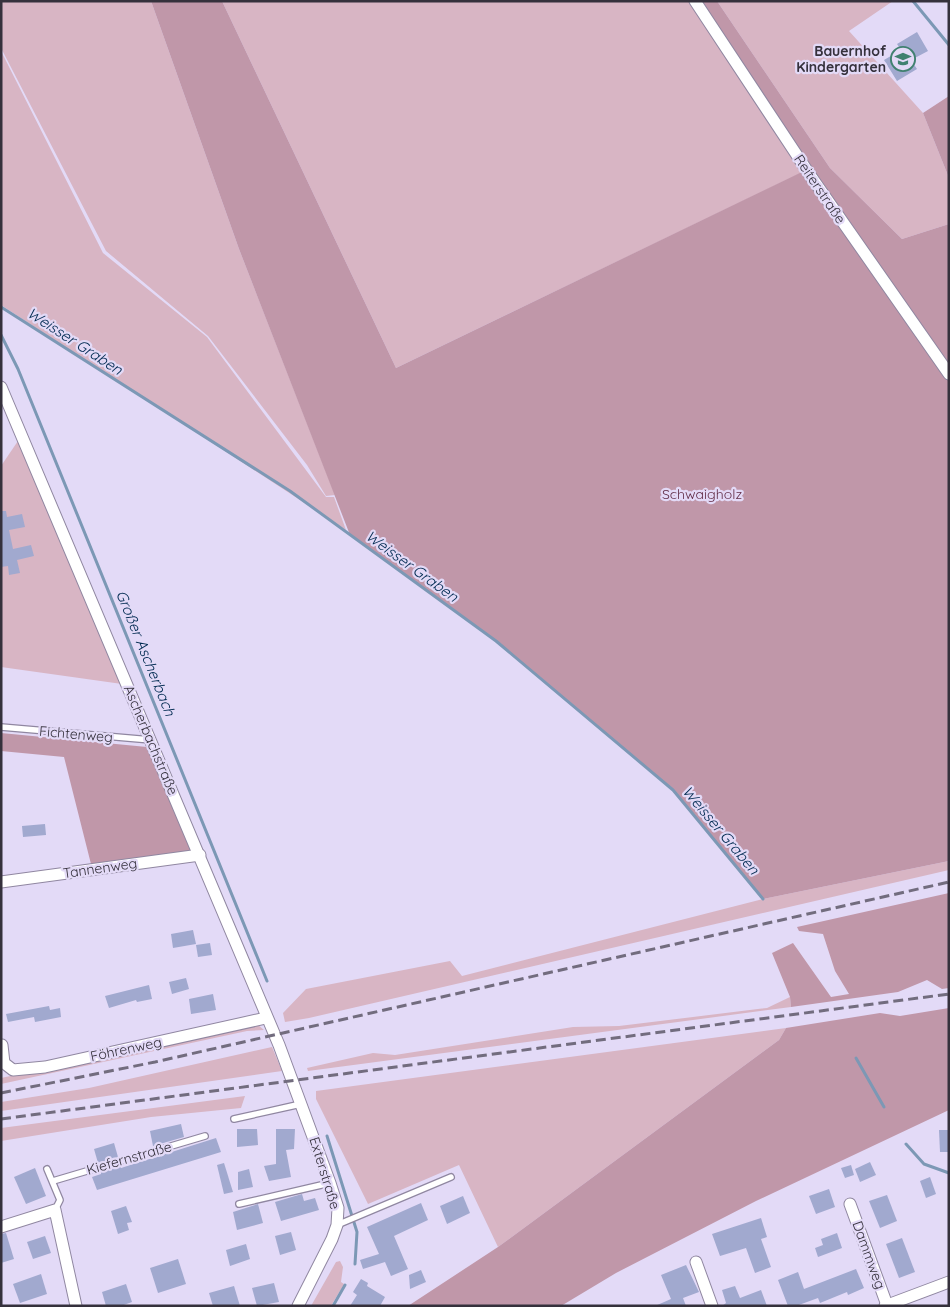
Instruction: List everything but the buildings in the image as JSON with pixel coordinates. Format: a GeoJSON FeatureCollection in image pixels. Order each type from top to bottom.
{"type":"FeatureCollection","features":[{"type":"Feature","properties":{"kind":"street","name":"Reiterstraße"},"geometry":{"type":"LineString","coordinates":[[695,1],[812,178],[949,374]]}},
{"type":"Feature","properties":{"kind":"street","name":"Ascherbachstraße"},"geometry":{"type":"LineString","coordinates":[[1,387],[200,855],[300,1099]]}},
{"type":"Feature","properties":{"kind":"street","name":"Tannenweg"},"geometry":{"type":"LineString","coordinates":[[1,882],[200,855]]}},
{"type":"Feature","properties":{"kind":"street","name":"Föhrenweg"},"geometry":{"type":"LineString","coordinates":[[2,1045],[4,1063],[13,1070],[45,1067],[266,1018]]}},
{"type":"Feature","properties":{"kind":"street","name":"Exterstraße"},"geometry":{"type":"LineString","coordinates":[[298,1306],[332,1239],[337,1225],[338,1208],[300,1099]]}},
{"type":"Feature","properties":{"kind":"street","name":"Dammweg"},"geometry":{"type":"LineString","coordinates":[[850,1204],[886,1305]]}},
{"type":"Feature","properties":{"kind":"street"},"geometry":{"type":"LineString","coordinates":[[1,1227],[55,1210],[76,1306]]}},
{"type":"Feature","properties":{"kind":"street"},"geometry":{"type":"LineString","coordinates":[[696,1262],[712,1306]]}},
{"type":"Feature","properties":{"kind":"street"},"geometry":{"type":"LineString","coordinates":[[886,1305],[949,1282]]}},
{"type":"Feature","properties":{"kind":"lane","name":"Fichtenweg"},"geometry":{"type":"LineString","coordinates":[[1,727],[151,740]]}},
{"type":"Feature","properties":{"kind":"lane"},"geometry":{"type":"LineString","coordinates":[[234,1119],[300,1099]]}},
{"type":"Feature","properties":{"kind":"lane","name":"Kiefernstraße"},"geometry":{"type":"LineString","coordinates":[[53,1181],[205,1136]]}},
{"type":"Feature","properties":{"kind":"lane"},"geometry":{"type":"LineString","coordinates":[[47,1169],[60,1200],[55,1210]]}},
{"type":"Feature","properties":{"kind":"lane"},"geometry":{"type":"LineString","coordinates":[[337,1225],[451,1177]]}},
{"type":"Feature","properties":{"kind":"lane"},"geometry":{"type":"LineString","coordinates":[[239,1204],[330,1183]]}},
{"type":"Feature","properties":{"kind":"shaded area"},"geometry":{"type":"Polygon","coordinates":[[[1,1],[151,1],[239,249],[335,495],[326,496],[307,465],[208,336],[106,251],[1,48],[1,1]]]}},
{"type":"Feature","properties":{"kind":"shaded area"},"geometry":{"type":"Polygon","coordinates":[[[222,1],[695,1],[807,170],[396,368],[222,1]]]}},
{"type":"Feature","properties":{"kind":"shaded area"},"geometry":{"type":"Polygon","coordinates":[[[717,1],[893,1],[849,31],[923,113],[949,178],[949,224],[902,239],[830,168],[717,1]]]}},
{"type":"Feature","properties":{"kind":"shaded area"},"geometry":{"type":"Polygon","coordinates":[[[1,51],[103,253],[207,337],[326,497],[334,497],[346,530],[1,305],[1,51]]]}},
{"type":"Feature","properties":{"kind":"shaded area"},"geometry":{"type":"Polygon","coordinates":[[[20,438],[122,684],[1,667],[1,466],[20,438]]]}},
{"type":"Feature","properties":{"kind":"shaded area"},"geometry":{"type":"Polygon","coordinates":[[[949,861],[949,870],[285,1022],[283,1013],[306,989],[450,961],[462,976],[763,899],[949,861]]]}},
{"type":"Feature","properties":{"kind":"shaded area"},"geometry":{"type":"Polygon","coordinates":[[[790,997],[791,1007],[308,1071],[307,1068],[373,1053],[395,1055],[573,1027],[619,1026],[767,1008],[790,997]]]}},
{"type":"Feature","properties":{"kind":"shaded area"},"geometry":{"type":"Polygon","coordinates":[[[257,1024],[264,1030],[247,1031],[1,1084],[1,1078],[257,1024]]]}},
{"type":"Feature","properties":{"kind":"shaded area"},"geometry":{"type":"Polygon","coordinates":[[[786,1028],[779,1040],[498,1247],[459,1165],[368,1204],[316,1099],[316,1091],[786,1028]]]}},
{"type":"Feature","properties":{"kind":"shaded area"},"geometry":{"type":"Polygon","coordinates":[[[272,1047],[282,1071],[1,1111],[1,1102],[89,1088],[272,1047]]]}},
{"type":"Feature","properties":{"kind":"shaded area"},"geometry":{"type":"Polygon","coordinates":[[[245,1096],[241,1108],[151,1117],[1,1141],[1,1128],[245,1096]]]}},
{"type":"Feature","properties":{"kind":"shaded area"},"geometry":{"type":"Polygon","coordinates":[[[340,1261],[343,1267],[341,1282],[344,1284],[331,1306],[311,1306],[336,1262],[340,1261]]]}},
{"type":"Feature","properties":{"kind":"green space","name":"Schwaigholz"},"geometry":{"type":"Polygon","coordinates":[[[151,1],[222,1],[396,368],[806,170],[695,1],[717,1],[830,168],[902,239],[949,224],[949,861],[763,899],[673,790],[496,641],[350,535],[239,249],[151,1]]]}},
{"type":"Feature","properties":{"kind":"green space"},"geometry":{"type":"Polygon","coordinates":[[[949,96],[949,178],[923,113],[949,96]]]}},
{"type":"Feature","properties":{"kind":"green space"},"geometry":{"type":"Polygon","coordinates":[[[1,733],[147,747],[192,854],[92,868],[64,757],[1,751],[1,733]]]}},
{"type":"Feature","properties":{"kind":"green space"},"geometry":{"type":"Polygon","coordinates":[[[949,893],[949,988],[942,989],[927,980],[898,992],[791,1007],[790,997],[772,953],[793,943],[831,997],[849,994],[835,971],[823,934],[799,931],[797,927],[949,893]]]}},
{"type":"Feature","properties":{"kind":"green space"},"geometry":{"type":"Polygon","coordinates":[[[949,1008],[949,1110],[756,1201],[616,1273],[561,1306],[408,1306],[498,1247],[779,1040],[786,1028],[880,1013],[900,1016],[949,1008]]]}},
{"type":"Feature","properties":{"kind":"waterway"},"geometry":{"type":"LineString","coordinates":[[913,1],[949,45]]}},
{"type":"Feature","properties":{"kind":"waterway","name":"Weisser Graben"},"geometry":{"type":"LineString","coordinates":[[1,307],[290,491],[496,641],[673,790],[763,899]]}},
{"type":"Feature","properties":{"kind":"waterway","name":"Großer Ascherbach"},"geometry":{"type":"LineString","coordinates":[[1,335],[18,369],[267,981]]}},
{"type":"Feature","properties":{"kind":"waterway","name":"Weisser Graben"},"geometry":{"type":"LineString","coordinates":[[856,1058],[884,1107]]}},
{"type":"Feature","properties":{"kind":"waterway","name":"Großer Ascherbach"},"geometry":{"type":"LineString","coordinates":[[327,1136],[357,1232],[355,1264]]}},
{"type":"Feature","properties":{"kind":"waterway","name":"Weisser Graben"},"geometry":{"type":"LineString","coordinates":[[906,1144],[924,1164],[949,1173]]}},
{"type":"Feature","properties":{"kind":"waterway","name":"Großer Ascherbach"},"geometry":{"type":"LineString","coordinates":[[333,1306],[345,1285]]}},
{"type":"Feature","properties":{"kind":"railway"},"geometry":{"type":"LineString","coordinates":[[1,1093],[155,1062],[949,882]]}},
{"type":"Feature","properties":{"kind":"railway"},"geometry":{"type":"LineString","coordinates":[[1,1119],[949,994]]}},
{"type":"Feature","properties":{"kind":"place","name":"Bauernhof Kindergarten"},"geometry":{"type":"Point","coordinates":[903,59]}}]}
